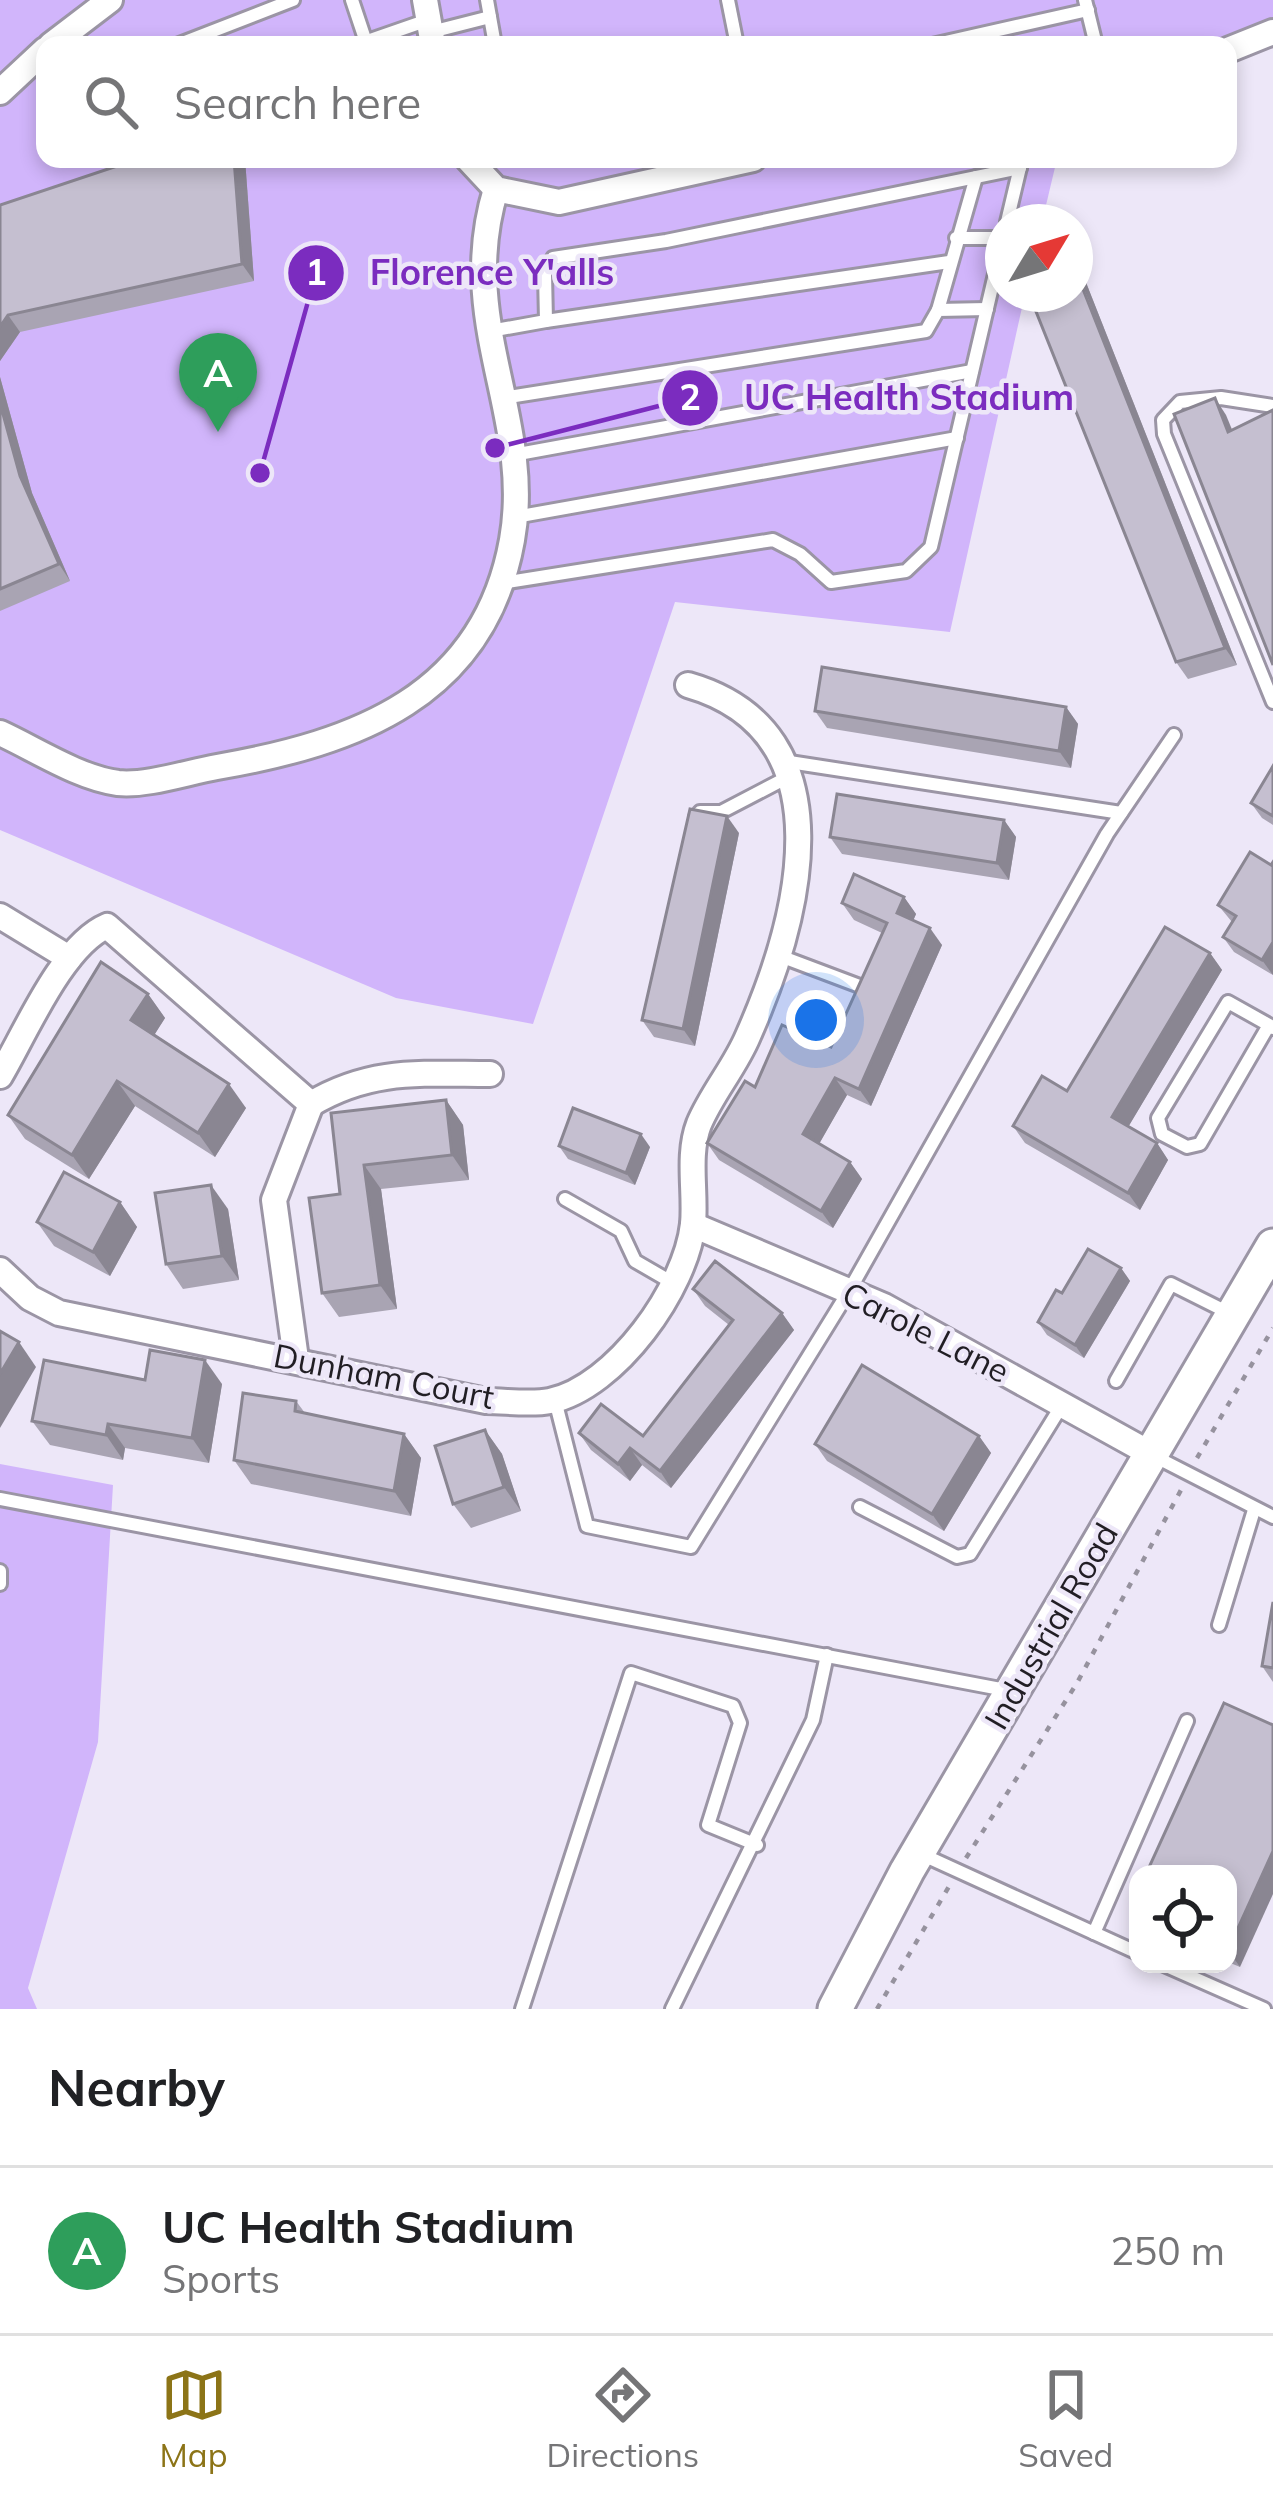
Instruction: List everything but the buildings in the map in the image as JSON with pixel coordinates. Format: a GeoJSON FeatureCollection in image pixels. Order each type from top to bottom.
{"type":"FeatureCollection","features":[{"type":"Feature","properties":{"kind":"main road","name":"Industrial Road"},"geometry":{"type":"LineString","coordinates":[[835,2009],[917,1853],[1273,1246]]}},
{"type":"Feature","properties":{"kind":"street"},"geometry":{"type":"LineString","coordinates":[[64,36],[110,0]]}},
{"type":"Feature","properties":{"kind":"street"},"geometry":{"type":"LineString","coordinates":[[1237,46],[1273,32]]}},
{"type":"Feature","properties":{"kind":"street"},"geometry":{"type":"LineString","coordinates":[[0,92],[36,59]]}},
{"type":"Feature","properties":{"kind":"street"},"geometry":{"type":"LineString","coordinates":[[476,168],[496,189],[559,202],[712,168]]}},
{"type":"Feature","properties":{"kind":"street"},"geometry":{"type":"LineString","coordinates":[[0,734],[119,783],[305,751],[362,731],[412,700],[455,660],[499,583],[514,517],[512,456],[481,293],[482,233],[496,189]]}},
{"type":"Feature","properties":{"kind":"street"},"geometry":{"type":"LineString","coordinates":[[688,685],[738,707],[787,768]]}},
{"type":"Feature","properties":{"kind":"street","name":"Dunham Court"},"geometry":{"type":"LineString","coordinates":[[0,1270],[30,1298],[59,1313],[486,1401],[555,1399],[593,1381],[643,1335],[684,1263],[693,1225],[696,1130],[746,1042],[780,956],[798,864],[799,808],[787,768]]}},
{"type":"Feature","properties":{"kind":"street"},"geometry":{"type":"LineString","coordinates":[[0,916],[69,958]]}},
{"type":"Feature","properties":{"kind":"street"},"geometry":{"type":"LineString","coordinates":[[0,1076],[69,958],[93,932],[107,926],[311,1103]]}},
{"type":"Feature","properties":{"kind":"street"},"geometry":{"type":"LineString","coordinates":[[296,1359],[274,1200],[311,1103],[349,1081],[490,1074]]}},
{"type":"Feature","properties":{"kind":"street","name":"Carole Lane"},"geometry":{"type":"LineString","coordinates":[[693,1225],[849,1291],[1151,1454]]}},
{"type":"Feature","properties":{"kind":"lane"},"geometry":{"type":"LineString","coordinates":[[200,36],[292,0]]}},
{"type":"Feature","properties":{"kind":"lane"},"geometry":{"type":"LineString","coordinates":[[352,0],[360,36]]}},
{"type":"Feature","properties":{"kind":"lane"},"geometry":{"type":"LineString","coordinates":[[488,0],[493,36]]}},
{"type":"Feature","properties":{"kind":"lane"},"geometry":{"type":"LineString","coordinates":[[728,0],[735,36]]}},
{"type":"Feature","properties":{"kind":"lane"},"geometry":{"type":"LineString","coordinates":[[967,36],[1086,5],[1094,36]]}},
{"type":"Feature","properties":{"kind":"lane"},"geometry":{"type":"LineString","coordinates":[[386,36],[430,24],[490,17]]}},
{"type":"Feature","properties":{"kind":"lane"},"geometry":{"type":"LineString","coordinates":[[546,321],[545,274],[553,258],[667,241],[1007,168]]}},
{"type":"Feature","properties":{"kind":"lane"},"geometry":{"type":"LineString","coordinates":[[1011,204],[1020,168]]}},
{"type":"Feature","properties":{"kind":"lane"},"geometry":{"type":"LineString","coordinates":[[501,398],[926,331],[938,310],[976,177]]}},
{"type":"Feature","properties":{"kind":"lane"},"geometry":{"type":"LineString","coordinates":[[956,238],[985,239]]}},
{"type":"Feature","properties":{"kind":"lane"},"geometry":{"type":"LineString","coordinates":[[488,332],[949,262]]}},
{"type":"Feature","properties":{"kind":"lane"},"geometry":{"type":"LineString","coordinates":[[938,310],[985,308]]}},
{"type":"Feature","properties":{"kind":"lane"},"geometry":{"type":"LineString","coordinates":[[499,583],[773,540],[800,554],[831,581],[906,572],[931,548],[986,312]]}},
{"type":"Feature","properties":{"kind":"lane"},"geometry":{"type":"LineString","coordinates":[[512,456],[972,371]]}},
{"type":"Feature","properties":{"kind":"lane"},"geometry":{"type":"LineString","coordinates":[[1273,406],[1221,398],[1180,402],[1163,420],[1164,434],[1273,702]]}},
{"type":"Feature","properties":{"kind":"lane"},"geometry":{"type":"LineString","coordinates":[[514,517],[957,437]]}},
{"type":"Feature","properties":{"kind":"lane"},"geometry":{"type":"LineString","coordinates":[[555,1399],[587,1526],[691,1547],[849,1291],[1121,813],[1174,735]]}},
{"type":"Feature","properties":{"kind":"lane"},"geometry":{"type":"LineString","coordinates":[[687,844],[692,821],[700,812],[721,812],[787,768],[1121,813]]}},
{"type":"Feature","properties":{"kind":"lane"},"geometry":{"type":"LineString","coordinates":[[780,956],[865,988]]}},
{"type":"Feature","properties":{"kind":"lane"},"geometry":{"type":"LineString","coordinates":[[1228,1002],[1271,1026],[1200,1144],[1187,1147],[1162,1134],[1158,1118],[1228,1002]]}},
{"type":"Feature","properties":{"kind":"lane"},"geometry":{"type":"LineString","coordinates":[[565,1199],[621,1231],[635,1261],[673,1283]]}},
{"type":"Feature","properties":{"kind":"lane"},"geometry":{"type":"LineString","coordinates":[[1116,1381],[1171,1284],[1232,1315]]}},
{"type":"Feature","properties":{"kind":"lane"},"geometry":{"type":"LineString","coordinates":[[860,1507],[957,1557],[970,1554],[1062,1404]]}},
{"type":"Feature","properties":{"kind":"lane"},"geometry":{"type":"LineString","coordinates":[[1151,1454],[1273,1517]]}},
{"type":"Feature","properties":{"kind":"lane"},"geometry":{"type":"LineString","coordinates":[[0,1499],[1012,1691]]}},
{"type":"Feature","properties":{"kind":"lane"},"geometry":{"type":"LineString","coordinates":[[1219,1625],[1254,1510]]}},
{"type":"Feature","properties":{"kind":"lane"},"geometry":{"type":"LineString","coordinates":[[0,1571],[0,1584]]}},
{"type":"Feature","properties":{"kind":"lane"},"geometry":{"type":"LineString","coordinates":[[672,2009],[757,1845],[814,1720],[827,1655]]}},
{"type":"Feature","properties":{"kind":"lane"},"geometry":{"type":"LineString","coordinates":[[522,2009],[631,1673],[733,1706],[740,1723],[708,1825],[757,1845]]}},
{"type":"Feature","properties":{"kind":"lane"},"geometry":{"type":"LineString","coordinates":[[1094,1933],[1187,1721]]}},
{"type":"Feature","properties":{"kind":"lane"},"geometry":{"type":"LineString","coordinates":[[917,1853],[1129,1949]]}},
{"type":"Feature","properties":{"kind":"lane"},"geometry":{"type":"LineString","coordinates":[[1182,1973],[1264,2009]]}},
{"type":"Feature","properties":{"kind":"path"},"geometry":{"type":"LineString","coordinates":[[1204,1446],[1273,1328]]}},
{"type":"Feature","properties":{"kind":"path"},"geometry":{"type":"LineString","coordinates":[[978,1837],[1078,1684],[1178,1496]]}},
{"type":"Feature","properties":{"kind":"path"},"geometry":{"type":"LineString","coordinates":[[877,2009],[943,1896]]}},
{"type":"Feature","properties":{"kind":"shaded area"},"geometry":{"type":"Polygon","coordinates":[[[0,0],[1273,0],[1273,31],[1237,42],[1237,36],[36,36],[36,168],[1055,168],[1046,204],[985,204],[985,312],[1021,312],[950,632],[675,602],[533,1024],[396,998],[0,830],[0,0]]]}},
{"type":"Feature","properties":{"kind":"shaded area"},"geometry":{"type":"Polygon","coordinates":[[[0,1464],[113,1485],[98,1742],[28,1988],[37,2009],[0,2009],[0,1464]]]}},
{"type":"Feature","properties":{"kind":"place","name":"UC Health Stadium"},"geometry":{"type":"Point","coordinates":[218,432]}},
{"type":"Feature","properties":{"kind":"place","name":"UC Health Stadium"},"geometry":{"type":"Point","coordinates":[495,448]}},
{"type":"Feature","properties":{"kind":"place","name":"Florence Y'alls"},"geometry":{"type":"Point","coordinates":[260,473]}}]}
